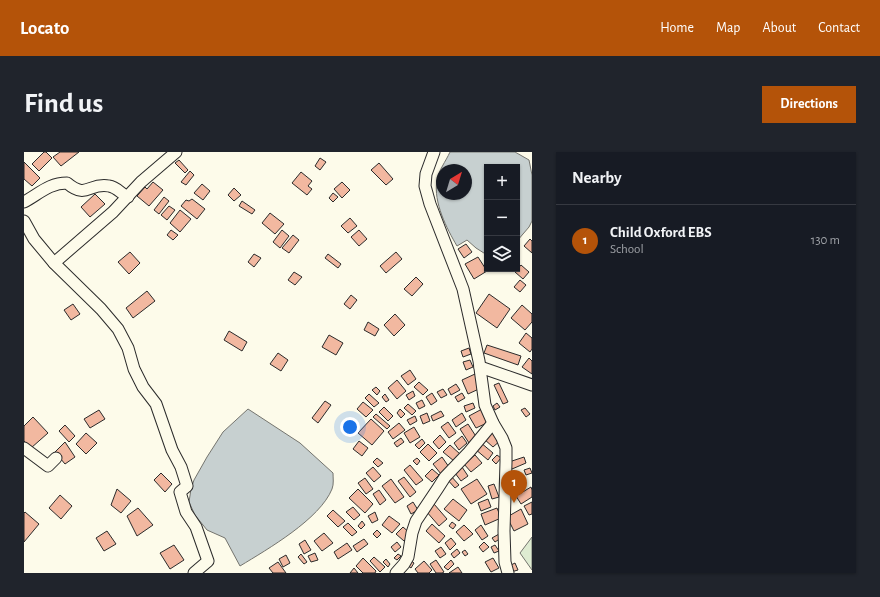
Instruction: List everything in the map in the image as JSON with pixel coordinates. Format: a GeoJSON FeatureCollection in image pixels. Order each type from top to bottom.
{"type":"FeatureCollection","features":[{"type":"Feature","properties":{"kind":"street"},"geometry":{"type":"LineString","coordinates":[[54,263],[128,197],[141,182],[176,152]]}},
{"type":"Feature","properties":{"kind":"street"},"geometry":{"type":"LineString","coordinates":[[434,152],[426,174],[425,186],[430,204],[463,290],[480,367],[485,405],[506,448],[504,531],[505,562],[508,573]]}},
{"type":"Feature","properties":{"kind":"street"},"geometry":{"type":"LineString","coordinates":[[24,202],[43,190],[58,183],[67,183],[75,190],[82,191],[91,188],[108,186],[118,189],[128,197]]}},
{"type":"Feature","properties":{"kind":"street"},"geometry":{"type":"LineString","coordinates":[[24,221],[34,239],[54,263],[101,309],[118,329],[128,348],[134,369],[140,381],[156,404],[172,450],[181,467],[187,486],[180,492],[186,512],[196,527],[204,554],[208,561],[194,573]]}},
{"type":"Feature","properties":{"kind":"street"},"geometry":{"type":"LineString","coordinates":[[480,367],[532,385]]}},
{"type":"Feature","properties":{"kind":"street"},"geometry":{"type":"LineString","coordinates":[[396,573],[404,564],[408,556],[412,533],[416,521],[445,477],[469,452],[493,423]]}},
{"type":"Feature","properties":{"kind":"street"},"geometry":{"type":"LineString","coordinates":[[24,448],[48,466],[56,458]]}},
{"type":"Feature","properties":{"kind":"green space"},"geometry":{"type":"Polygon","coordinates":[[[532,537],[532,570],[520,553],[532,537]]]}},
{"type":"Feature","properties":{"kind":"shaded area"},"geometry":{"type":"Polygon","coordinates":[[[450,152],[515,152],[529,160],[532,175],[532,221],[529,227],[520,238],[520,164],[484,164],[484,253],[467,240],[457,246],[445,224],[438,200],[472,200],[472,164],[443,164],[450,152]]]}},
{"type":"Feature","properties":{"kind":"shaded area"},"geometry":{"type":"Polygon","coordinates":[[[248,409],[300,443],[333,473],[333,483],[332,489],[326,500],[305,522],[278,542],[240,566],[225,538],[207,530],[195,515],[189,502],[194,480],[207,457],[223,432],[248,409]]]}},
{"type":"Feature","properties":{"kind":"building"},"geometry":{"type":"Polygon","coordinates":[[[44,152],[52,158],[39,171],[32,164],[44,152]]]}},
{"type":"Feature","properties":{"kind":"building"},"geometry":{"type":"Polygon","coordinates":[[[60,152],[79,152],[61,166],[53,157],[60,152]]]}},
{"type":"Feature","properties":{"kind":"building"},"geometry":{"type":"Polygon","coordinates":[[[320,158],[326,162],[320,170],[315,166],[320,158]]]}},
{"type":"Feature","properties":{"kind":"building"},"geometry":{"type":"Polygon","coordinates":[[[179,160],[188,170],[185,173],[175,163],[179,160]]]}},
{"type":"Feature","properties":{"kind":"building"},"geometry":{"type":"Polygon","coordinates":[[[24,162],[40,178],[32,186],[24,179],[24,162]]]}},
{"type":"Feature","properties":{"kind":"building"},"geometry":{"type":"Polygon","coordinates":[[[379,163],[393,179],[386,185],[371,170],[379,163]]]}},
{"type":"Feature","properties":{"kind":"building"},"geometry":{"type":"Polygon","coordinates":[[[190,171],[194,175],[186,185],[181,182],[190,171]]]}},
{"type":"Feature","properties":{"kind":"building"},"geometry":{"type":"Polygon","coordinates":[[[301,172],[312,181],[308,186],[312,189],[307,195],[292,183],[301,172]]]}},
{"type":"Feature","properties":{"kind":"building"},"geometry":{"type":"Polygon","coordinates":[[[153,182],[163,190],[149,206],[137,196],[145,187],[147,189],[153,182]]]}},
{"type":"Feature","properties":{"kind":"building"},"geometry":{"type":"Polygon","coordinates":[[[342,182],[350,190],[342,198],[334,189],[342,182]]]}},
{"type":"Feature","properties":{"kind":"building"},"geometry":{"type":"Polygon","coordinates":[[[202,184],[210,191],[203,200],[194,193],[202,184]]]}},
{"type":"Feature","properties":{"kind":"building"},"geometry":{"type":"Polygon","coordinates":[[[234,188],[241,195],[234,201],[228,195],[234,188]]]}},
{"type":"Feature","properties":{"kind":"building"},"geometry":{"type":"Polygon","coordinates":[[[333,193],[338,197],[333,202],[329,198],[333,193]]]}},
{"type":"Feature","properties":{"kind":"building"},"geometry":{"type":"Polygon","coordinates":[[[95,194],[105,204],[90,217],[81,207],[95,194]]]}},
{"type":"Feature","properties":{"kind":"building"},"geometry":{"type":"Polygon","coordinates":[[[164,197],[169,201],[159,214],[154,210],[164,197]]]}},
{"type":"Feature","properties":{"kind":"building"},"geometry":{"type":"Polygon","coordinates":[[[192,199],[205,209],[197,219],[181,206],[186,200],[189,201],[192,199]]]}},
{"type":"Feature","properties":{"kind":"building"},"geometry":{"type":"Polygon","coordinates":[[[242,201],[255,210],[252,214],[239,206],[242,201]]]}},
{"type":"Feature","properties":{"kind":"building"},"geometry":{"type":"Polygon","coordinates":[[[169,206],[175,210],[167,220],[161,215],[169,206]]]}},
{"type":"Feature","properties":{"kind":"building"},"geometry":{"type":"Polygon","coordinates":[[[180,210],[191,219],[180,232],[170,223],[180,210]]]}},
{"type":"Feature","properties":{"kind":"building"},"geometry":{"type":"Polygon","coordinates":[[[270,213],[284,224],[275,234],[262,223],[270,213]]]}},
{"type":"Feature","properties":{"kind":"building"},"geometry":{"type":"Polygon","coordinates":[[[350,218],[357,226],[348,233],[341,226],[350,218]]]}},
{"type":"Feature","properties":{"kind":"building"},"geometry":{"type":"Polygon","coordinates":[[[171,230],[178,235],[173,240],[167,235],[171,230]]]}},
{"type":"Feature","properties":{"kind":"building"},"geometry":{"type":"Polygon","coordinates":[[[282,230],[289,236],[280,248],[273,242],[282,230]]]}},
{"type":"Feature","properties":{"kind":"building"},"geometry":{"type":"Polygon","coordinates":[[[359,230],[367,239],[359,246],[351,237],[359,230]]]}},
{"type":"Feature","properties":{"kind":"building"},"geometry":{"type":"Polygon","coordinates":[[[293,235],[299,240],[289,253],[282,248],[293,235]]]}},
{"type":"Feature","properties":{"kind":"building"},"geometry":{"type":"Polygon","coordinates":[[[530,239],[532,241],[532,253],[524,246],[530,239]]]}},
{"type":"Feature","properties":{"kind":"building"},"geometry":{"type":"Polygon","coordinates":[[[466,244],[472,252],[464,258],[458,249],[466,244]]]}},
{"type":"Feature","properties":{"kind":"building"},"geometry":{"type":"Polygon","coordinates":[[[130,252],[140,263],[129,274],[118,262],[130,252]]]}},
{"type":"Feature","properties":{"kind":"building"},"geometry":{"type":"Polygon","coordinates":[[[396,252],[402,259],[386,273],[380,266],[396,252]]]}},
{"type":"Feature","properties":{"kind":"building"},"geometry":{"type":"Polygon","coordinates":[[[254,254],[261,258],[254,267],[248,262],[254,254]]]}},
{"type":"Feature","properties":{"kind":"building"},"geometry":{"type":"Polygon","coordinates":[[[328,254],[341,264],[338,268],[325,258],[328,254]]]}},
{"type":"Feature","properties":{"kind":"building"},"geometry":{"type":"Polygon","coordinates":[[[478,257],[484,266],[484,272],[485,272],[474,279],[465,264],[478,257]]]}},
{"type":"Feature","properties":{"kind":"building"},"geometry":{"type":"Polygon","coordinates":[[[521,265],[529,272],[523,279],[515,272],[520,272],[521,265]]]}},
{"type":"Feature","properties":{"kind":"building"},"geometry":{"type":"Polygon","coordinates":[[[294,272],[302,277],[295,285],[288,280],[294,272]]]}},
{"type":"Feature","properties":{"kind":"building"},"geometry":{"type":"Polygon","coordinates":[[[416,277],[423,284],[412,296],[404,289],[416,277]]]}},
{"type":"Feature","properties":{"kind":"building"},"geometry":{"type":"Polygon","coordinates":[[[520,280],[526,285],[520,292],[514,287],[520,280]]]}},
{"type":"Feature","properties":{"kind":"building"},"geometry":{"type":"Polygon","coordinates":[[[147,291],[155,301],[133,318],[126,308],[147,291]]]}},
{"type":"Feature","properties":{"kind":"building"},"geometry":{"type":"Polygon","coordinates":[[[489,294],[510,309],[497,328],[476,313],[489,294]]]}},
{"type":"Feature","properties":{"kind":"building"},"geometry":{"type":"Polygon","coordinates":[[[351,295],[357,300],[350,309],[344,304],[351,295]]]}},
{"type":"Feature","properties":{"kind":"building"},"geometry":{"type":"Polygon","coordinates":[[[73,304],[80,314],[71,320],[64,310],[73,304]]]}},
{"type":"Feature","properties":{"kind":"building"},"geometry":{"type":"Polygon","coordinates":[[[522,305],[532,314],[532,322],[525,330],[511,318],[522,305]]]}},
{"type":"Feature","properties":{"kind":"building"},"geometry":{"type":"Polygon","coordinates":[[[395,314],[405,325],[394,336],[384,325],[395,314]]]}},
{"type":"Feature","properties":{"kind":"building"},"geometry":{"type":"Polygon","coordinates":[[[368,322],[379,329],[375,336],[364,330],[368,322]]]}},
{"type":"Feature","properties":{"kind":"building"},"geometry":{"type":"Polygon","coordinates":[[[229,331],[247,342],[242,351],[224,340],[229,331]]]}},
{"type":"Feature","properties":{"kind":"building"},"geometry":{"type":"Polygon","coordinates":[[[526,333],[532,338],[532,349],[530,352],[519,343],[526,333]]]}},
{"type":"Feature","properties":{"kind":"building"},"geometry":{"type":"Polygon","coordinates":[[[329,335],[343,343],[336,355],[322,347],[329,335]]]}},
{"type":"Feature","properties":{"kind":"building"},"geometry":{"type":"Polygon","coordinates":[[[487,345],[521,356],[518,365],[484,353],[487,345]]]}},
{"type":"Feature","properties":{"kind":"building"},"geometry":{"type":"Polygon","coordinates":[[[469,348],[471,354],[463,357],[461,351],[469,348]]]}},
{"type":"Feature","properties":{"kind":"building"},"geometry":{"type":"Polygon","coordinates":[[[278,353],[288,360],[281,371],[270,364],[278,353]]]}},
{"type":"Feature","properties":{"kind":"building"},"geometry":{"type":"Polygon","coordinates":[[[529,358],[532,361],[532,374],[522,367],[529,358]]]}},
{"type":"Feature","properties":{"kind":"building"},"geometry":{"type":"Polygon","coordinates":[[[470,360],[473,367],[466,370],[463,362],[470,360]]]}},
{"type":"Feature","properties":{"kind":"building"},"geometry":{"type":"Polygon","coordinates":[[[410,370],[416,379],[408,385],[401,376],[410,370]]]}},
{"type":"Feature","properties":{"kind":"building"},"geometry":{"type":"Polygon","coordinates":[[[475,374],[481,388],[468,394],[462,380],[475,374]]]}},
{"type":"Feature","properties":{"kind":"building"},"geometry":{"type":"Polygon","coordinates":[[[397,380],[406,391],[397,399],[388,388],[397,380]]]}},
{"type":"Feature","properties":{"kind":"building"},"geometry":{"type":"Polygon","coordinates":[[[419,382],[428,390],[423,395],[414,387],[419,382]]]}},
{"type":"Feature","properties":{"kind":"building"},"geometry":{"type":"Polygon","coordinates":[[[499,383],[508,402],[503,404],[494,385],[499,383]]]}},
{"type":"Feature","properties":{"kind":"building"},"geometry":{"type":"Polygon","coordinates":[[[456,384],[460,390],[451,395],[448,389],[456,384]]]}},
{"type":"Feature","properties":{"kind":"building"},"geometry":{"type":"Polygon","coordinates":[[[376,387],[380,391],[377,395],[372,390],[376,387]]]}},
{"type":"Feature","properties":{"kind":"building"},"geometry":{"type":"Polygon","coordinates":[[[443,389],[447,395],[441,398],[437,392],[443,389]]]}},
{"type":"Feature","properties":{"kind":"building"},"geometry":{"type":"Polygon","coordinates":[[[413,391],[415,396],[409,400],[406,395],[413,391]]]}},
{"type":"Feature","properties":{"kind":"building"},"geometry":{"type":"Polygon","coordinates":[[[432,393],[437,401],[431,405],[426,397],[432,393]]]}},
{"type":"Feature","properties":{"kind":"building"},"geometry":{"type":"Polygon","coordinates":[[[462,393],[465,398],[458,402],[455,397],[462,393]]]}},
{"type":"Feature","properties":{"kind":"building"},"geometry":{"type":"Polygon","coordinates":[[[369,394],[379,403],[374,407],[365,398],[369,394]]]}},
{"type":"Feature","properties":{"kind":"building"},"geometry":{"type":"Polygon","coordinates":[[[385,394],[389,400],[386,402],[382,397],[385,394]]]}},
{"type":"Feature","properties":{"kind":"building"},"geometry":{"type":"Polygon","coordinates":[[[422,400],[425,406],[419,409],[416,403],[422,400]]]}},
{"type":"Feature","properties":{"kind":"building"},"geometry":{"type":"Polygon","coordinates":[[[325,401],[331,405],[318,423],[312,418],[325,401]]]}},
{"type":"Feature","properties":{"kind":"building"},"geometry":{"type":"Polygon","coordinates":[[[363,402],[373,410],[366,417],[357,409],[363,402]]]}},
{"type":"Feature","properties":{"kind":"building"},"geometry":{"type":"Polygon","coordinates":[[[473,403],[475,408],[466,412],[464,406],[473,403]]]}},
{"type":"Feature","properties":{"kind":"building"},"geometry":{"type":"Polygon","coordinates":[[[497,403],[500,407],[495,410],[493,406],[497,403]]]}},
{"type":"Feature","properties":{"kind":"building"},"geometry":{"type":"Polygon","coordinates":[[[408,404],[416,411],[412,415],[404,408],[408,404]]]}},
{"type":"Feature","properties":{"kind":"building"},"geometry":{"type":"Polygon","coordinates":[[[384,407],[393,416],[388,421],[379,412],[384,407]]]}},
{"type":"Feature","properties":{"kind":"building"},"geometry":{"type":"Polygon","coordinates":[[[525,408],[530,414],[526,417],[521,410],[525,408]]]}},
{"type":"Feature","properties":{"kind":"building"},"geometry":{"type":"Polygon","coordinates":[[[400,409],[405,414],[401,418],[397,413],[400,409]]]}},
{"type":"Feature","properties":{"kind":"building"},"geometry":{"type":"Polygon","coordinates":[[[482,409],[489,422],[476,428],[469,416],[482,409]]]}},
{"type":"Feature","properties":{"kind":"building"},"geometry":{"type":"Polygon","coordinates":[[[99,410],[105,419],[90,428],[84,419],[99,410]]]}},
{"type":"Feature","properties":{"kind":"building"},"geometry":{"type":"Polygon","coordinates":[[[441,411],[444,416],[433,421],[431,416],[441,411]]]}},
{"type":"Feature","properties":{"kind":"building"},"geometry":{"type":"Polygon","coordinates":[[[427,413],[430,421],[423,424],[420,416],[427,413]]]}},
{"type":"Feature","properties":{"kind":"building"},"geometry":{"type":"Polygon","coordinates":[[[462,413],[466,420],[456,427],[452,420],[462,413]]]}},
{"type":"Feature","properties":{"kind":"building"},"geometry":{"type":"Polygon","coordinates":[[[376,414],[390,426],[387,429],[373,417],[376,414]]]}},
{"type":"Feature","properties":{"kind":"building"},"geometry":{"type":"Polygon","coordinates":[[[415,416],[417,421],[410,425],[407,420],[415,416]]]}},
{"type":"Feature","properties":{"kind":"building"},"geometry":{"type":"Polygon","coordinates":[[[33,417],[48,433],[31,448],[24,441],[24,426],[33,417]]]}},
{"type":"Feature","properties":{"kind":"building"},"geometry":{"type":"Polygon","coordinates":[[[371,419],[384,431],[372,445],[358,433],[371,419]]]}},
{"type":"Feature","properties":{"kind":"building"},"geometry":{"type":"Polygon","coordinates":[[[448,422],[456,433],[449,438],[441,427],[448,422]]]}},
{"type":"Feature","properties":{"kind":"building"},"geometry":{"type":"Polygon","coordinates":[[[399,423],[405,430],[393,439],[388,432],[399,423]]]}},
{"type":"Feature","properties":{"kind":"building"},"geometry":{"type":"Polygon","coordinates":[[[468,424],[477,438],[469,443],[460,429],[468,424]]]}},
{"type":"Feature","properties":{"kind":"building"},"geometry":{"type":"Polygon","coordinates":[[[65,425],[75,436],[69,442],[59,431],[65,425]]]}},
{"type":"Feature","properties":{"kind":"building"},"geometry":{"type":"Polygon","coordinates":[[[414,427],[420,437],[410,443],[404,433],[414,427]]]}},
{"type":"Feature","properties":{"kind":"building"},"geometry":{"type":"Polygon","coordinates":[[[492,431],[501,440],[493,447],[484,439],[492,431]]]}},
{"type":"Feature","properties":{"kind":"building"},"geometry":{"type":"Polygon","coordinates":[[[86,433],[97,443],[86,454],[76,444],[86,433]]]}},
{"type":"Feature","properties":{"kind":"building"},"geometry":{"type":"Polygon","coordinates":[[[440,435],[446,442],[439,449],[433,442],[440,435]]]}},
{"type":"Feature","properties":{"kind":"building"},"geometry":{"type":"Polygon","coordinates":[[[462,436],[467,443],[459,450],[454,443],[462,436]]]}},
{"type":"Feature","properties":{"kind":"building"},"geometry":{"type":"Polygon","coordinates":[[[401,438],[404,442],[397,447],[394,443],[401,438]]]}},
{"type":"Feature","properties":{"kind":"building"},"geometry":{"type":"Polygon","coordinates":[[[422,439],[425,443],[419,449],[415,445],[422,439]]]}},
{"type":"Feature","properties":{"kind":"building"},"geometry":{"type":"Polygon","coordinates":[[[359,441],[368,448],[362,456],[353,449],[359,441]]]}},
{"type":"Feature","properties":{"kind":"building"},"geometry":{"type":"Polygon","coordinates":[[[65,442],[75,457],[65,464],[55,452],[65,442]]]}},
{"type":"Feature","properties":{"kind":"building"},"geometry":{"type":"Polygon","coordinates":[[[480,442],[493,453],[488,460],[475,449],[480,442]]]}},
{"type":"Feature","properties":{"kind":"building"},"geometry":{"type":"Polygon","coordinates":[[[428,444],[437,453],[429,461],[420,452],[428,444]]]}},
{"type":"Feature","properties":{"kind":"building"},"geometry":{"type":"Polygon","coordinates":[[[450,445],[460,454],[454,461],[443,452],[450,445]]]}},
{"type":"Feature","properties":{"kind":"building"},"geometry":{"type":"Polygon","coordinates":[[[475,455],[482,463],[471,472],[464,464],[475,455]]]}},
{"type":"Feature","properties":{"kind":"building"},"geometry":{"type":"Polygon","coordinates":[[[497,455],[501,458],[496,464],[492,460],[497,455]]]}},
{"type":"Feature","properties":{"kind":"building"},"geometry":{"type":"Polygon","coordinates":[[[442,457],[449,467],[441,474],[433,464],[442,457]]]}},
{"type":"Feature","properties":{"kind":"building"},"geometry":{"type":"Polygon","coordinates":[[[524,457],[526,463],[512,469],[509,462],[524,457]]]}},
{"type":"Feature","properties":{"kind":"building"},"geometry":{"type":"Polygon","coordinates":[[[377,458],[383,463],[378,467],[373,462],[377,458]]]}},
{"type":"Feature","properties":{"kind":"building"},"geometry":{"type":"Polygon","coordinates":[[[417,458],[420,461],[417,465],[413,461],[417,458]]]}},
{"type":"Feature","properties":{"kind":"building"},"geometry":{"type":"Polygon","coordinates":[[[410,465],[423,480],[416,485],[404,470],[410,465]]]}},
{"type":"Feature","properties":{"kind":"building"},"geometry":{"type":"Polygon","coordinates":[[[373,467],[381,476],[374,482],[366,473],[373,467]]]}},
{"type":"Feature","properties":{"kind":"building"},"geometry":{"type":"Polygon","coordinates":[[[462,467],[468,476],[461,481],[455,473],[462,467]]]}},
{"type":"Feature","properties":{"kind":"building"},"geometry":{"type":"Polygon","coordinates":[[[530,468],[532,473],[526,475],[524,470],[530,468]]]}},
{"type":"Feature","properties":{"kind":"building"},"geometry":{"type":"Polygon","coordinates":[[[432,469],[439,475],[432,482],[425,476],[432,469]]]}},
{"type":"Feature","properties":{"kind":"building"},"geometry":{"type":"Polygon","coordinates":[[[161,473],[172,484],[165,492],[154,480],[161,473]]]}},
{"type":"Feature","properties":{"kind":"building"},"geometry":{"type":"Polygon","coordinates":[[[450,475],[459,485],[455,488],[446,478],[450,475]]]}},
{"type":"Feature","properties":{"kind":"building"},"geometry":{"type":"Polygon","coordinates":[[[404,477],[416,492],[410,497],[398,481],[404,477]]]}},
{"type":"Feature","properties":{"kind":"building"},"geometry":{"type":"Polygon","coordinates":[[[365,478],[373,489],[366,494],[358,483],[365,478]]]}},
{"type":"Feature","properties":{"kind":"building"},"geometry":{"type":"Polygon","coordinates":[[[391,479],[404,497],[395,503],[382,486],[391,479]]]}},
{"type":"Feature","properties":{"kind":"building"},"geometry":{"type":"Polygon","coordinates":[[[477,479],[487,494],[471,504],[461,489],[477,479]]]}},
{"type":"Feature","properties":{"kind":"building"},"geometry":{"type":"Polygon","coordinates":[[[520,481],[522,486],[515,490],[512,486],[520,481]]]}},
{"type":"Feature","properties":{"kind":"building"},"geometry":{"type":"Polygon","coordinates":[[[494,484],[499,497],[492,499],[488,486],[494,484]]]}},
{"type":"Feature","properties":{"kind":"building"},"geometry":{"type":"Polygon","coordinates":[[[531,487],[532,497],[521,504],[516,496],[531,487]]]}},
{"type":"Feature","properties":{"kind":"building"},"geometry":{"type":"Polygon","coordinates":[[[117,489],[131,501],[121,513],[111,505],[117,489]]]}},
{"type":"Feature","properties":{"kind":"building"},"geometry":{"type":"Polygon","coordinates":[[[358,489],[373,504],[365,513],[349,498],[358,489]]]}},
{"type":"Feature","properties":{"kind":"building"},"geometry":{"type":"Polygon","coordinates":[[[379,490],[386,500],[380,505],[373,494],[379,490]]]}},
{"type":"Feature","properties":{"kind":"building"},"geometry":{"type":"Polygon","coordinates":[[[60,495],[72,506],[61,519],[49,508],[60,495]]]}},
{"type":"Feature","properties":{"kind":"building"},"geometry":{"type":"Polygon","coordinates":[[[453,499],[467,510],[459,521],[444,509],[453,499]]]}},
{"type":"Feature","properties":{"kind":"building"},"geometry":{"type":"Polygon","coordinates":[[[488,499],[491,507],[481,511],[478,503],[488,499]]]}},
{"type":"Feature","properties":{"kind":"building"},"geometry":{"type":"Polygon","coordinates":[[[413,502],[418,510],[411,514],[407,506],[413,502]]]}},
{"type":"Feature","properties":{"kind":"building"},"geometry":{"type":"Polygon","coordinates":[[[532,502],[532,514],[529,515],[524,506],[532,502]]]}},
{"type":"Feature","properties":{"kind":"building"},"geometry":{"type":"Polygon","coordinates":[[[434,504],[447,519],[439,526],[426,511],[434,504]]]}},
{"type":"Feature","properties":{"kind":"building"},"geometry":{"type":"Polygon","coordinates":[[[353,507],[360,515],[354,520],[346,512],[353,507]]]}},
{"type":"Feature","properties":{"kind":"building"},"geometry":{"type":"Polygon","coordinates":[[[138,508],[153,525],[137,536],[127,516],[138,508]]]}},
{"type":"Feature","properties":{"kind":"building"},"geometry":{"type":"Polygon","coordinates":[[[497,508],[501,518],[485,525],[481,514],[497,508]]]}},
{"type":"Feature","properties":{"kind":"building"},"geometry":{"type":"Polygon","coordinates":[[[521,509],[528,524],[514,531],[507,517],[521,509]]]}},
{"type":"Feature","properties":{"kind":"building"},"geometry":{"type":"Polygon","coordinates":[[[333,510],[345,521],[338,527],[327,516],[333,510]]]}},
{"type":"Feature","properties":{"kind":"building"},"geometry":{"type":"Polygon","coordinates":[[[25,512],[39,524],[24,542],[24,513],[25,512]]]}},
{"type":"Feature","properties":{"kind":"building"},"geometry":{"type":"Polygon","coordinates":[[[375,512],[378,520],[372,523],[368,516],[375,512]]]}},
{"type":"Feature","properties":{"kind":"building"},"geometry":{"type":"Polygon","coordinates":[[[389,516],[400,524],[392,533],[382,525],[389,516]]]}},
{"type":"Feature","properties":{"kind":"building"},"geometry":{"type":"Polygon","coordinates":[[[362,521],[365,525],[361,529],[358,526],[362,521]]]}},
{"type":"Feature","properties":{"kind":"building"},"geometry":{"type":"Polygon","coordinates":[[[452,522],[456,525],[453,529],[449,526],[452,522]]]}},
{"type":"Feature","properties":{"kind":"building"},"geometry":{"type":"Polygon","coordinates":[[[348,523],[357,532],[352,536],[343,527],[348,523]]]}},
{"type":"Feature","properties":{"kind":"building"},"geometry":{"type":"Polygon","coordinates":[[[432,524],[445,536],[439,543],[426,531],[432,524]]]}},
{"type":"Feature","properties":{"kind":"building"},"geometry":{"type":"Polygon","coordinates":[[[464,525],[473,534],[464,541],[456,532],[464,525]]]}},
{"type":"Feature","properties":{"kind":"building"},"geometry":{"type":"Polygon","coordinates":[[[481,525],[488,536],[482,540],[475,530],[481,525]]]}},
{"type":"Feature","properties":{"kind":"building"},"geometry":{"type":"Polygon","coordinates":[[[403,527],[411,534],[404,541],[396,534],[403,527]]]}},
{"type":"Feature","properties":{"kind":"building"},"geometry":{"type":"Polygon","coordinates":[[[377,530],[381,534],[377,538],[373,534],[377,530]]]}},
{"type":"Feature","properties":{"kind":"building"},"geometry":{"type":"Polygon","coordinates":[[[107,531],[116,544],[104,551],[96,538],[107,531]]]}},
{"type":"Feature","properties":{"kind":"building"},"geometry":{"type":"Polygon","coordinates":[[[324,533],[333,543],[322,551],[314,541],[324,533]]]}},
{"type":"Feature","properties":{"kind":"building"},"geometry":{"type":"Polygon","coordinates":[[[499,534],[501,538],[495,542],[492,538],[499,534]]]}},
{"type":"Feature","properties":{"kind":"building"},"geometry":{"type":"Polygon","coordinates":[[[451,538],[456,544],[450,550],[445,543],[451,538]]]}},
{"type":"Feature","properties":{"kind":"building"},"geometry":{"type":"Polygon","coordinates":[[[364,539],[368,544],[357,552],[353,546],[364,539]]]}},
{"type":"Feature","properties":{"kind":"building"},"geometry":{"type":"Polygon","coordinates":[[[305,540],[311,550],[304,554],[299,544],[305,540]]]}},
{"type":"Feature","properties":{"kind":"building"},"geometry":{"type":"Polygon","coordinates":[[[397,542],[401,547],[395,552],[391,547],[397,542]]]}},
{"type":"Feature","properties":{"kind":"building"},"geometry":{"type":"Polygon","coordinates":[[[484,542],[489,547],[483,552],[479,547],[484,542]]]}},
{"type":"Feature","properties":{"kind":"building"},"geometry":{"type":"Polygon","coordinates":[[[347,543],[352,550],[338,559],[334,552],[347,543]]]}},
{"type":"Feature","properties":{"kind":"building"},"geometry":{"type":"Polygon","coordinates":[[[174,545],[184,560],[170,569],[160,553],[174,545]]]}},
{"type":"Feature","properties":{"kind":"building"},"geometry":{"type":"Polygon","coordinates":[[[495,545],[499,551],[494,553],[491,547],[495,545]]]}},
{"type":"Feature","properties":{"kind":"building"},"geometry":{"type":"Polygon","coordinates":[[[441,547],[446,554],[440,558],[435,551],[441,547]]]}},
{"type":"Feature","properties":{"kind":"building"},"geometry":{"type":"Polygon","coordinates":[[[457,549],[460,553],[454,558],[451,554],[457,549]]]}},
{"type":"Feature","properties":{"kind":"building"},"geometry":{"type":"Polygon","coordinates":[[[465,550],[468,554],[465,556],[462,552],[465,550]]]}},
{"type":"Feature","properties":{"kind":"building"},"geometry":{"type":"Polygon","coordinates":[[[315,553],[318,560],[311,562],[308,556],[315,553]]]}},
{"type":"Feature","properties":{"kind":"building"},"geometry":{"type":"Polygon","coordinates":[[[301,554],[307,562],[304,564],[298,557],[301,554]]]}},
{"type":"Feature","properties":{"kind":"building"},"geometry":{"type":"Polygon","coordinates":[[[398,554],[401,556],[397,560],[394,558],[398,554]]]}},
{"type":"Feature","properties":{"kind":"building"},"geometry":{"type":"Polygon","coordinates":[[[286,555],[290,563],[283,567],[279,559],[286,555]]]}},
{"type":"Feature","properties":{"kind":"building"},"geometry":{"type":"Polygon","coordinates":[[[374,557],[385,567],[380,572],[370,561],[374,557]]]}},
{"type":"Feature","properties":{"kind":"building"},"geometry":{"type":"Polygon","coordinates":[[[363,558],[376,571],[375,573],[363,573],[356,566],[363,558]]]}},
{"type":"Feature","properties":{"kind":"building"},"geometry":{"type":"Polygon","coordinates":[[[493,558],[499,568],[491,572],[485,562],[493,558]]]}},
{"type":"Feature","properties":{"kind":"building"},"geometry":{"type":"Polygon","coordinates":[[[386,559],[390,564],[388,567],[383,562],[386,559]]]}},
{"type":"Feature","properties":{"kind":"building"},"geometry":{"type":"Polygon","coordinates":[[[410,560],[414,563],[411,568],[407,565],[410,560]]]}},
{"type":"Feature","properties":{"kind":"building"},"geometry":{"type":"Polygon","coordinates":[[[436,560],[444,572],[436,573],[430,564],[436,560]]]}},
{"type":"Feature","properties":{"kind":"building"},"geometry":{"type":"Polygon","coordinates":[[[451,560],[454,564],[448,570],[444,567],[451,560]]]}},
{"type":"Feature","properties":{"kind":"building"},"geometry":{"type":"Polygon","coordinates":[[[424,561],[432,570],[429,573],[418,573],[415,569],[424,561]]]}},
{"type":"Feature","properties":{"kind":"building"},"geometry":{"type":"Polygon","coordinates":[[[278,562],[286,573],[273,573],[269,568],[278,562]]]}},
{"type":"Feature","properties":{"kind":"building"},"geometry":{"type":"Polygon","coordinates":[[[515,563],[518,570],[511,572],[509,566],[515,563]]]}},
{"type":"Feature","properties":{"kind":"building"},"geometry":{"type":"Polygon","coordinates":[[[458,567],[462,573],[449,573],[458,567]]]}},
{"type":"Feature","properties":{"kind":"building"},"geometry":{"type":"Polygon","coordinates":[[[354,568],[358,573],[350,573],[354,568]]]}},
{"type":"Feature","properties":{"kind":"place","name":"Child Oxford EBS"},"geometry":{"type":"Point","coordinates":[514,503]}}]}
